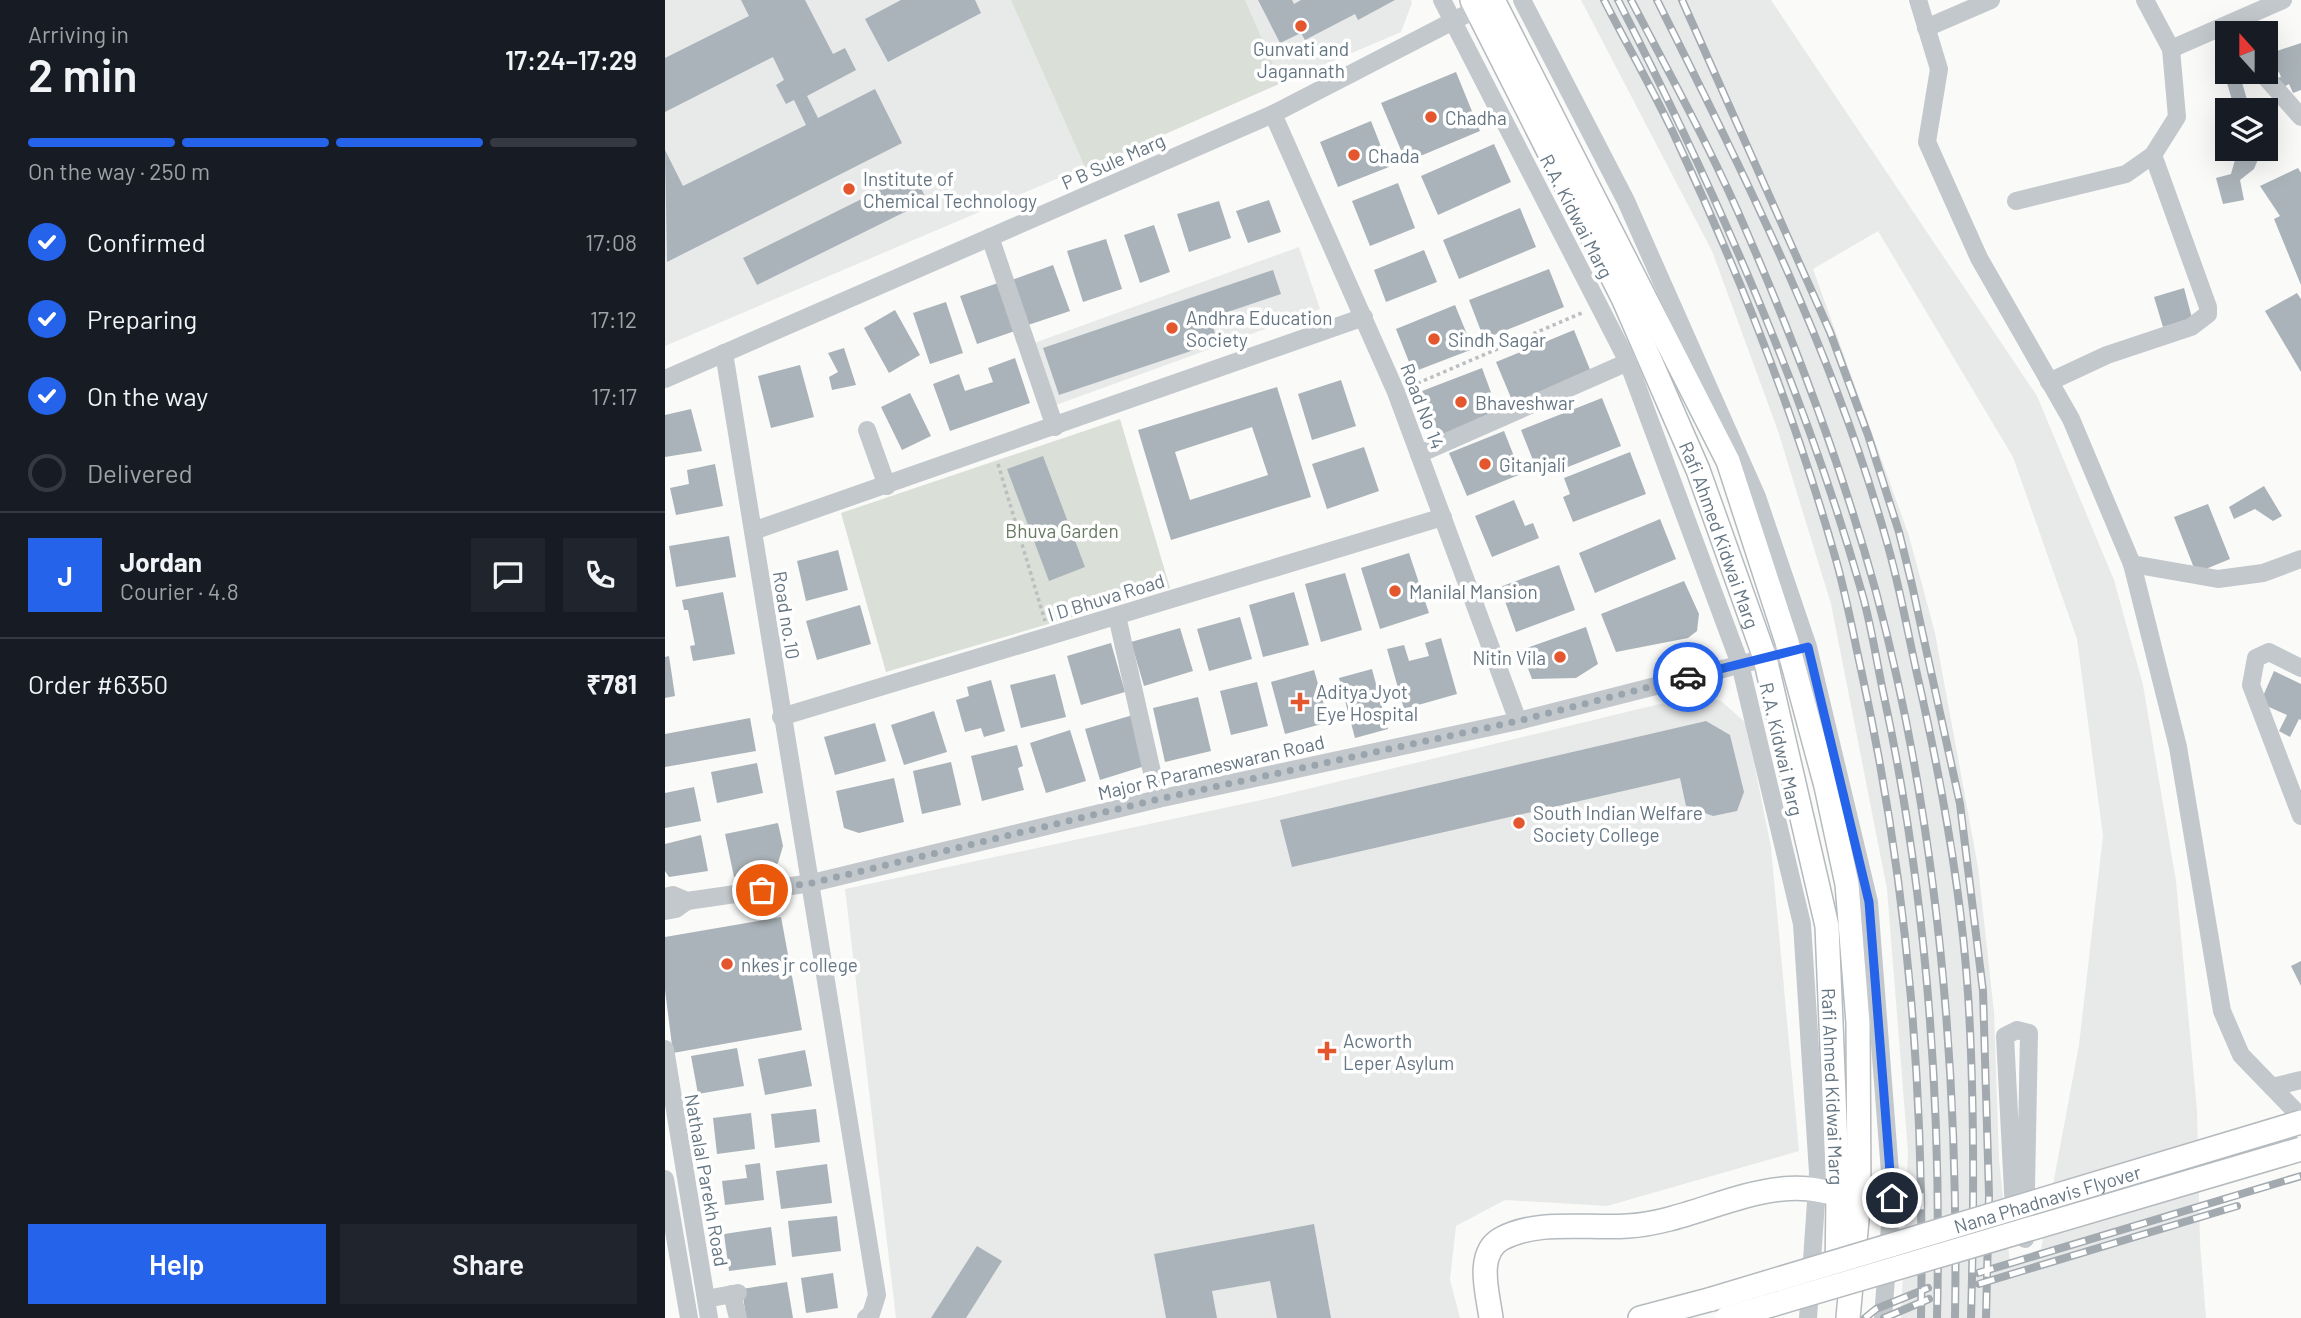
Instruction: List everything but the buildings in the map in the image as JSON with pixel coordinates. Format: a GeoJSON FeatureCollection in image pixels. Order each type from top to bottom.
{"type":"FeatureCollection","features":[{"type":"Feature","properties":{"kind":"main road"},"geometry":{"type":"LineString","coordinates":[[1486,2],[1728,461],[1799,649],[1847,884],[1858,1023],[1849,1196],[1848,1318]]}},
{"type":"Feature","properties":{"kind":"main road","name":"Rafi Ahmed Kidwai Marg"},"geometry":{"type":"LineString","coordinates":[[1486,2],[1623,298],[1698,470],[1765,658],[1827,926],[1849,1196],[1836,1318]]}},
{"type":"Feature","properties":{"kind":"main road","name":"Nana Phadnavis Flyover"},"geometry":{"type":"LineString","coordinates":[[1640,1318],[2014,1211],[2301,1120]]}},
{"type":"Feature","properties":{"kind":"main road","name":"Nana Phadnavis Flyover"},"geometry":{"type":"LineString","coordinates":[[1727,1318],[2301,1149]]}},
{"type":"Feature","properties":{"kind":"main road"},"geometry":{"type":"LineString","coordinates":[[1491,1318],[1486,1282],[1487,1255],[1500,1240],[1534,1229],[1630,1226],[1780,1189],[1816,1187],[1849,1196]]}},
{"type":"Feature","properties":{"kind":"street","name":"R.A. Kidwai Marg"},"geometry":{"type":"LineString","coordinates":[[1441,0],[1628,362],[1740,664],[1801,924],[1818,1172],[1808,1318]]}},
{"type":"Feature","properties":{"kind":"street"},"geometry":{"type":"LineString","coordinates":[[1522,0],[1626,201],[1758,497],[1869,902],[1892,1198],[1883,1318]]}},
{"type":"Feature","properties":{"kind":"street"},"geometry":{"type":"LineString","coordinates":[[1918,0],[1939,69],[1927,142],[1979,258],[2071,419],[2131,564],[2178,747],[2222,1011],[2241,1055],[2301,1120]]}},
{"type":"Feature","properties":{"kind":"street"},"geometry":{"type":"LineString","coordinates":[[1926,28],[1991,0]]}},
{"type":"Feature","properties":{"kind":"street"},"geometry":{"type":"LineString","coordinates":[[2016,201],[2126,174],[2153,155],[2177,117],[2171,49],[2145,0]]}},
{"type":"Feature","properties":{"kind":"street"},"geometry":{"type":"LineString","coordinates":[[2248,21],[2283,0]]}},
{"type":"Feature","properties":{"kind":"street","name":"P B Sule Marg"},"geometry":{"type":"LineString","coordinates":[[665,379],[1273,114],[1453,22],[1486,2]]}},
{"type":"Feature","properties":{"kind":"street"},"geometry":{"type":"LineString","coordinates":[[2171,49],[2215,35]]}},
{"type":"Feature","properties":{"kind":"street"},"geometry":{"type":"LineString","coordinates":[[2272,84],[2301,117]]}},
{"type":"Feature","properties":{"kind":"street","name":"Road No 14"},"geometry":{"type":"LineString","coordinates":[[1273,114],[1396,392],[1518,721]]}},
{"type":"Feature","properties":{"kind":"street"},"geometry":{"type":"LineString","coordinates":[[2049,382],[2106,355],[2191,327],[2208,314],[2208,307],[2153,155]]}},
{"type":"Feature","properties":{"kind":"street"},"geometry":{"type":"LineString","coordinates":[[990,237],[1055,427]]}},
{"type":"Feature","properties":{"kind":"street"},"geometry":{"type":"LineString","coordinates":[[753,531],[1364,317]]}},
{"type":"Feature","properties":{"kind":"street","name":"Road no.10"},"geometry":{"type":"LineString","coordinates":[[724,353],[877,1295],[871,1314],[866,1318]]}},
{"type":"Feature","properties":{"kind":"street"},"geometry":{"type":"LineString","coordinates":[[1419,454],[1628,362]]}},
{"type":"Feature","properties":{"kind":"street"},"geometry":{"type":"LineString","coordinates":[[867,430],[887,486]]}},
{"type":"Feature","properties":{"kind":"street","name":"I D Bhuva Road"},"geometry":{"type":"LineString","coordinates":[[781,717],[1443,517]]}},
{"type":"Feature","properties":{"kind":"street"},"geometry":{"type":"LineString","coordinates":[[2131,564],[2218,579],[2263,573],[2301,559]]}},
{"type":"Feature","properties":{"kind":"street"},"geometry":{"type":"LineString","coordinates":[[1117,616],[1159,799]]}},
{"type":"Feature","properties":{"kind":"street","name":"Major R Parameswaran Road"},"geometry":{"type":"LineString","coordinates":[[665,897],[673,895],[687,901],[812,883],[1159,799],[1518,721],[1799,649]]}},
{"type":"Feature","properties":{"kind":"street"},"geometry":{"type":"LineString","coordinates":[[2301,668],[2269,652],[2256,658],[2251,677],[2261,714],[2301,816]]}},
{"type":"Feature","properties":{"kind":"street"},"geometry":{"type":"LineString","coordinates":[[665,911],[676,909],[687,901]]}},
{"type":"Feature","properties":{"kind":"street"},"geometry":{"type":"LineString","coordinates":[[2014,1211],[2005,1036],[2017,1030],[2029,1033],[2025,1239]]}},
{"type":"Feature","properties":{"kind":"street","name":"Nathalal Parekh Road"},"geometry":{"type":"LineString","coordinates":[[665,1049],[674,1163],[709,1318]]}},
{"type":"Feature","properties":{"kind":"street"},"geometry":{"type":"LineString","coordinates":[[2272,1087],[2301,1080]]}},
{"type":"Feature","properties":{"kind":"street"},"geometry":{"type":"LineString","coordinates":[[665,1179],[689,1318]]}},
{"type":"Feature","properties":{"kind":"street"},"geometry":{"type":"LineString","coordinates":[[1849,1196],[1892,1198]]}},
{"type":"Feature","properties":{"kind":"street"},"geometry":{"type":"LineString","coordinates":[[706,1299],[735,1293],[738,1318]]}},
{"type":"Feature","properties":{"kind":"path"},"geometry":{"type":"LineString","coordinates":[[1396,392],[1600,305]]}},
{"type":"Feature","properties":{"kind":"path"},"geometry":{"type":"LineString","coordinates":[[993,448],[1049,636]]}},
{"type":"Feature","properties":{"kind":"shaded area","name":"Institute of Chemical Technology"},"geometry":{"type":"Polygon","coordinates":[[[665,0],[1411,0],[1412,3],[1401,32],[665,346],[665,0]]]}},
{"type":"Feature","properties":{"kind":"shaded area"},"geometry":{"type":"Polygon","coordinates":[[[1581,0],[1771,0],[2037,396],[2114,580],[2143,685],[2176,881],[2197,1111],[2200,1243],[2206,1318],[1901,1318],[1908,1152],[1887,889],[1831,604],[1778,431],[1712,251],[1581,0]],[[1878,231],[1813,269],[1909,536],[1935,633],[1978,867],[1994,1012],[1999,1159],[2010,1263],[2041,1249],[2079,1045],[2103,836],[2077,639],[2013,457],[1878,231]]]}},
{"type":"Feature","properties":{"kind":"shaded area","name":"Andhra Education Society"},"geometry":{"type":"Polygon","coordinates":[[[1299,247],[1320,309],[1045,409],[1023,347],[1299,247]]]}},
{"type":"Feature","properties":{"kind":"shaded area","name":"Acworth Leper Asylum"},"geometry":{"type":"Polygon","coordinates":[[[1697,695],[1721,701],[1746,723],[1771,847],[1799,1151],[1607,1206],[1505,1200],[1456,1226],[1450,1280],[1460,1318],[896,1318],[845,889],[1266,799],[1697,695]]]}},
{"type":"Feature","properties":{"kind":"green space"},"geometry":{"type":"Polygon","coordinates":[[[1011,0],[1245,0],[1281,83],[1086,169],[1011,0]]]}},
{"type":"Feature","properties":{"kind":"green space","name":"Bhuva Garden"},"geometry":{"type":"Polygon","coordinates":[[[1120,419],[1170,588],[886,672],[841,513],[1120,419]]]}},
{"type":"Feature","properties":{"kind":"railway"},"geometry":{"type":"LineString","coordinates":[[1604,0],[1669,123],[1743,292],[1801,448],[1842,583],[1892,834],[1911,994],[1920,1155],[1921,1318]]}},
{"type":"Feature","properties":{"kind":"railway"},"geometry":{"type":"LineString","coordinates":[[1618,0],[1689,144],[1754,290],[1813,440],[1866,606],[1900,777],[1922,930],[1934,1085],[1937,1318]]}},
{"type":"Feature","properties":{"kind":"railway"},"geometry":{"type":"LineString","coordinates":[[1631,0],[1735,205],[1802,367],[1863,547],[1898,681],[1930,861],[1941,952],[1953,1135],[1955,1318]]}},
{"type":"Feature","properties":{"kind":"railway"},"geometry":{"type":"LineString","coordinates":[[1657,0],[1754,197],[1813,332],[1865,469],[1895,572],[1942,793],[1965,954],[1973,1115],[1971,1318]]}},
{"type":"Feature","properties":{"kind":"railway"},"geometry":{"type":"LineString","coordinates":[[1682,0],[1830,332],[1868,435],[1899,532],[1912,585],[1960,804],[1983,991],[1989,1195],[1986,1318]]}},
{"type":"Feature","properties":{"kind":"railway"},"geometry":{"type":"LineString","coordinates":[[1978,1273],[2301,1176]]}},
{"type":"Feature","properties":{"kind":"railway"},"geometry":{"type":"LineString","coordinates":[[1979,1284],[2237,1206]]}},
{"type":"Feature","properties":{"kind":"railway"},"geometry":{"type":"LineString","coordinates":[[1865,1318],[1876,1309],[1928,1288]]}},
{"type":"Feature","properties":{"kind":"railway"},"geometry":{"type":"LineString","coordinates":[[1884,1318],[1929,1299]]}},
{"type":"Feature","properties":{"kind":"way so far"},"geometry":{"type":"LineString","coordinates":[[762,890],[812,883],[1159,799],[1518,721],[1688,677]]}},
{"type":"Feature","properties":{"kind":"place","name":"Gunvati and Jagannath"},"geometry":{"type":"Point","coordinates":[1301,26]}},
{"type":"Feature","properties":{"kind":"place","name":"Chadha"},"geometry":{"type":"Point","coordinates":[1431,117]}},
{"type":"Feature","properties":{"kind":"place","name":"Chada"},"geometry":{"type":"Point","coordinates":[1354,155]}},
{"type":"Feature","properties":{"kind":"place","name":"Institute of Chemical Technology"},"geometry":{"type":"Point","coordinates":[849,189]}},
{"type":"Feature","properties":{"kind":"place","name":"Andhra Education Society"},"geometry":{"type":"Point","coordinates":[1172,328]}},
{"type":"Feature","properties":{"kind":"place","name":"Sindh Sagar"},"geometry":{"type":"Point","coordinates":[1434,339]}},
{"type":"Feature","properties":{"kind":"place","name":"Bhaveshwar"},"geometry":{"type":"Point","coordinates":[1461,402]}},
{"type":"Feature","properties":{"kind":"place","name":"Gitanjali"},"geometry":{"type":"Point","coordinates":[1485,464]}},
{"type":"Feature","properties":{"kind":"place","name":"Manilal Mansion"},"geometry":{"type":"Point","coordinates":[1395,591]}},
{"type":"Feature","properties":{"kind":"place","name":"Nitin Vila"},"geometry":{"type":"Point","coordinates":[1560,657]}},
{"type":"Feature","properties":{"kind":"place","name":"Aditya Jyot Eye Hospital"},"geometry":{"type":"Point","coordinates":[1300,702]}},
{"type":"Feature","properties":{"kind":"place","name":"South Indian Welfare Society College"},"geometry":{"type":"Point","coordinates":[1519,823]}},
{"type":"Feature","properties":{"kind":"place","name":"nkes jr college"},"geometry":{"type":"Point","coordinates":[727,964]}},
{"type":"Feature","properties":{"kind":"place","name":"Acworth Leper Asylum"},"geometry":{"type":"Point","coordinates":[1327,1051]}},
{"type":"Feature","properties":{"kind":"route"},"geometry":{"type":"LineString","coordinates":[[1688,677],[1808,647],[1869,902],[1892,1198]]}}]}
